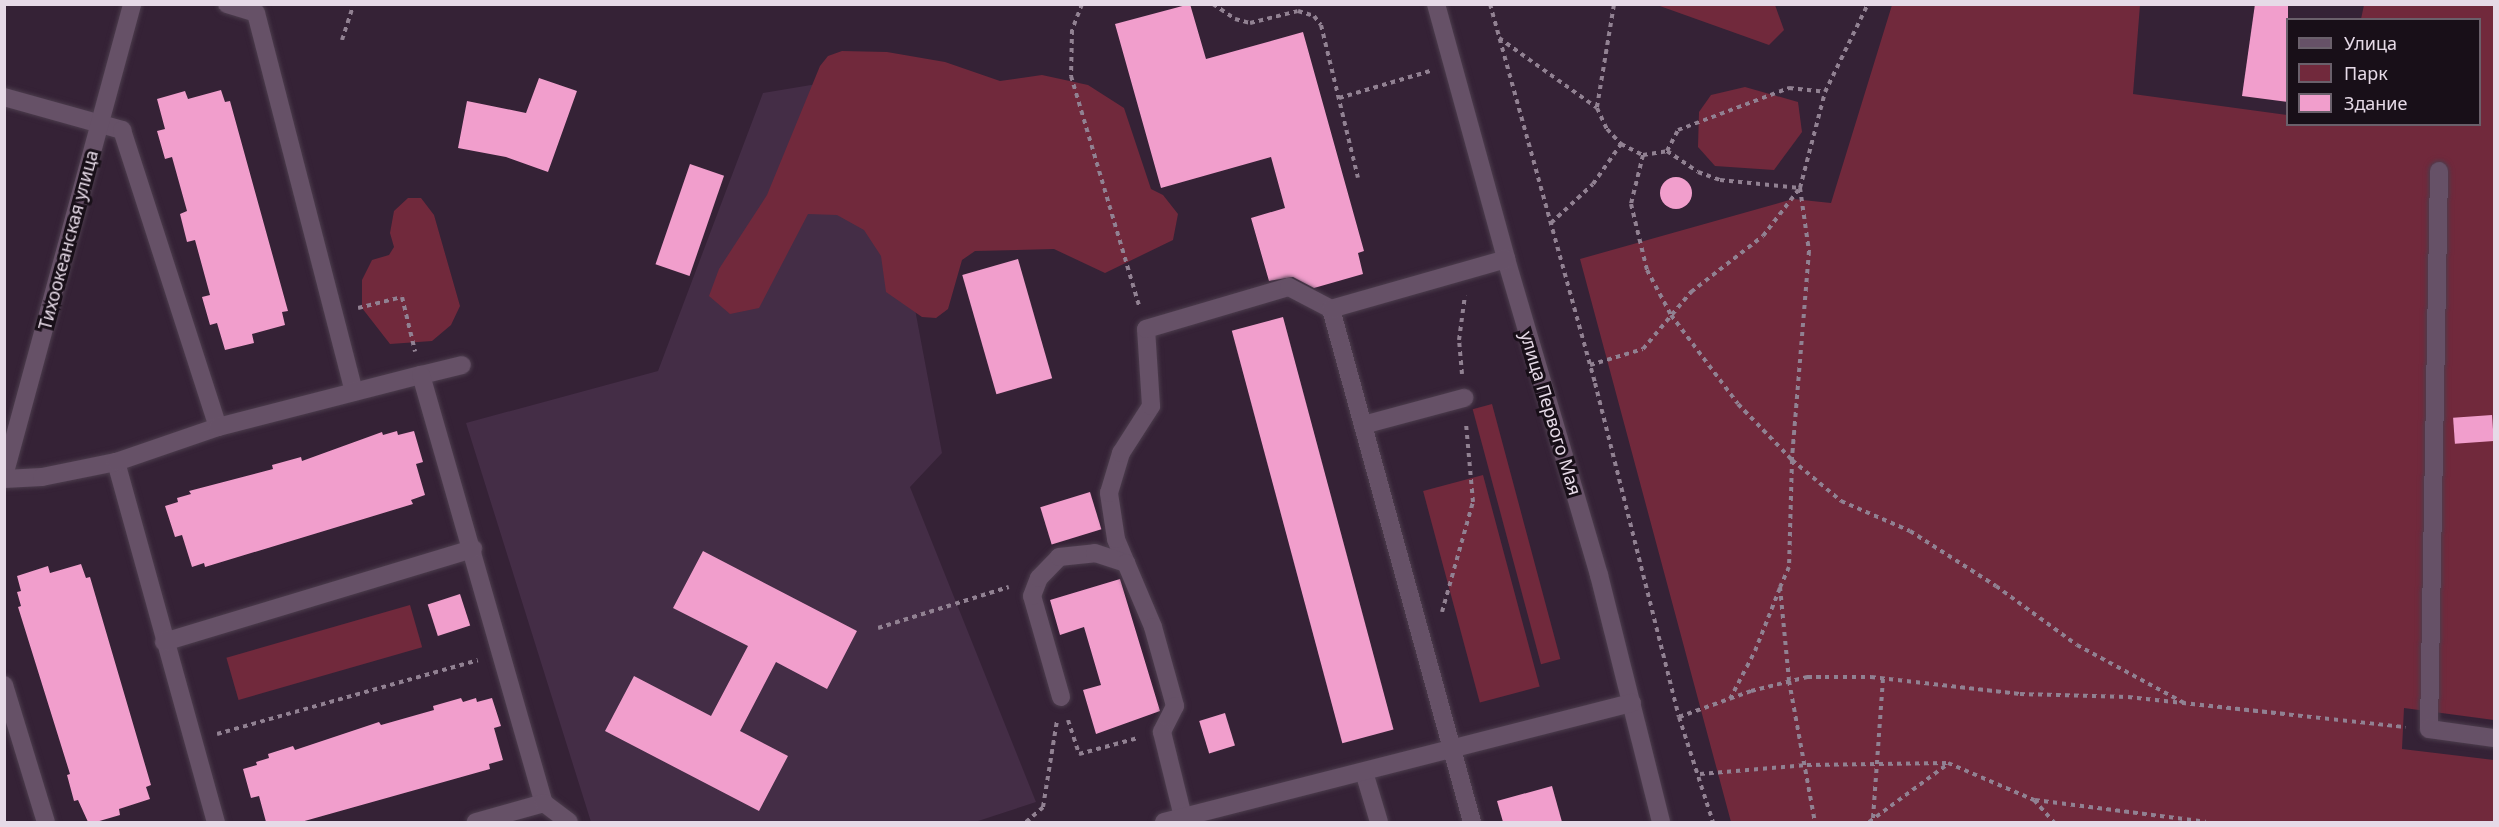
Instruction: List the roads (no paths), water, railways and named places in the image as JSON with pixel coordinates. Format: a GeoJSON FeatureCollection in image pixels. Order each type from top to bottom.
{"type":"FeatureCollection","features":[{"type":"Feature","properties":{"kind":"street","name":"Тихоокеанская улица"},"geometry":{"type":"LineString","coordinates":[[4,477],[132,4]]}},
{"type":"Feature","properties":{"kind":"street"},"geometry":{"type":"LineString","coordinates":[[227,4],[256,13],[354,392]]}},
{"type":"Feature","properties":{"kind":"street","name":"улица Первого Мая"},"geometry":{"type":"LineString","coordinates":[[1436,4],[1506,260],[1599,575],[1661,822]]}},
{"type":"Feature","properties":{"kind":"street"},"geometry":{"type":"LineString","coordinates":[[4,97],[122,130],[218,427]]}},
{"type":"Feature","properties":{"kind":"street"},"geometry":{"type":"LineString","coordinates":[[2439,171],[2429,729],[2494,738]]}},
{"type":"Feature","properties":{"kind":"street"},"geometry":{"type":"LineString","coordinates":[[1183,817],[1162,732],[1175,706],[1153,627],[1116,539],[1109,493],[1121,453],[1151,406],[1146,328],[1289,287],[1331,309],[1506,260]]}},
{"type":"Feature","properties":{"kind":"street"},"geometry":{"type":"LineString","coordinates":[[1331,309],[1472,822]]}},
{"type":"Feature","properties":{"kind":"street"},"geometry":{"type":"LineString","coordinates":[[4,477],[42,477],[116,462],[218,427],[462,365]]}},
{"type":"Feature","properties":{"kind":"street"},"geometry":{"type":"LineString","coordinates":[[421,375],[473,549],[544,802],[569,822]]}},
{"type":"Feature","properties":{"kind":"street"},"geometry":{"type":"LineString","coordinates":[[1363,425],[1464,398]]}},
{"type":"Feature","properties":{"kind":"street"},"geometry":{"type":"LineString","coordinates":[[116,462],[164,642],[216,822]]}},
{"type":"Feature","properties":{"kind":"street"},"geometry":{"type":"LineString","coordinates":[[164,642],[473,549]]}},
{"type":"Feature","properties":{"kind":"street"},"geometry":{"type":"LineString","coordinates":[[1061,697],[1032,596],[1039,578],[1059,557],[1095,553],[1126,563]]}},
{"type":"Feature","properties":{"kind":"street"},"geometry":{"type":"LineString","coordinates":[[4,685],[46,822]]}},
{"type":"Feature","properties":{"kind":"street"},"geometry":{"type":"LineString","coordinates":[[1164,822],[1183,817],[1210,816],[1364,772],[1452,752],[1632,703]]}},
{"type":"Feature","properties":{"kind":"street"},"geometry":{"type":"LineString","coordinates":[[1364,772],[1379,822]]}},
{"type":"Feature","properties":{"kind":"street"},"geometry":{"type":"LineString","coordinates":[[476,822],[544,802]]}}]}
